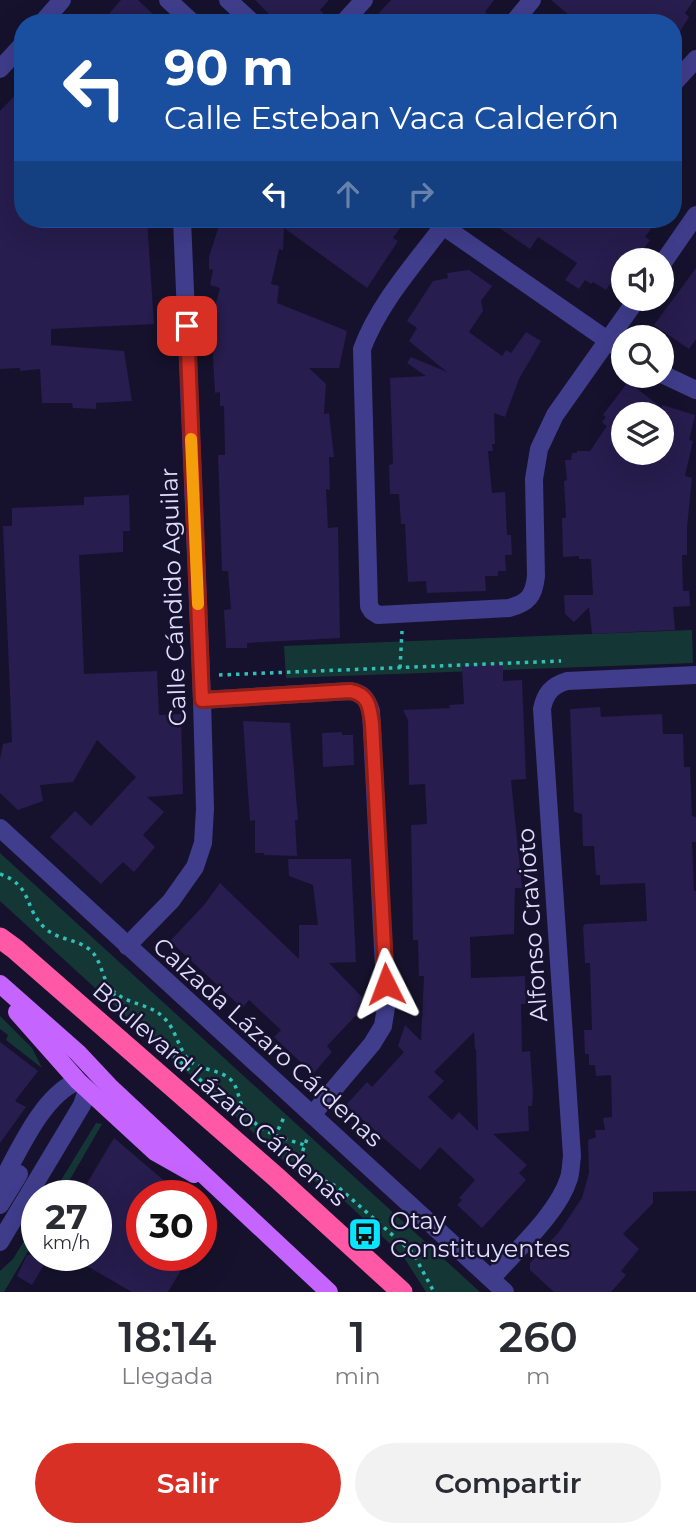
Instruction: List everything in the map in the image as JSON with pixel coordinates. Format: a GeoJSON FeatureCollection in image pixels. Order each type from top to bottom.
{"type":"FeatureCollection","features":[{"type":"Feature","properties":{"kind":"highway","name":"Boulevard Lázaro Cárdenas"},"geometry":{"type":"LineString","coordinates":[[5,940],[276,1177],[402,1292]]}},
{"type":"Feature","properties":{"kind":"main road"},"geometry":{"type":"LineString","coordinates":[[0,984],[78,1053],[109,1086],[329,1292]]}},
{"type":"Feature","properties":{"kind":"main road"},"geometry":{"type":"LineString","coordinates":[[0,992],[82,1086],[155,1152],[218,1188]]}},
{"type":"Feature","properties":{"kind":"street"},"geometry":{"type":"LineString","coordinates":[[50,14],[62,0]]}},
{"type":"Feature","properties":{"kind":"street"},"geometry":{"type":"LineString","coordinates":[[169,0],[184,14]]}},
{"type":"Feature","properties":{"kind":"street"},"geometry":{"type":"LineString","coordinates":[[228,0],[243,14]]}},
{"type":"Feature","properties":{"kind":"street"},"geometry":{"type":"LineString","coordinates":[[351,14],[364,0]]}},
{"type":"Feature","properties":{"kind":"street"},"geometry":{"type":"LineString","coordinates":[[520,14],[531,0]]}},
{"type":"Feature","properties":{"kind":"street"},"geometry":{"type":"LineString","coordinates":[[0,69],[14,57]]}},
{"type":"Feature","properties":{"kind":"street"},"geometry":{"type":"LineString","coordinates":[[682,74],[696,59]]}},
{"type":"Feature","properties":{"kind":"street"},"geometry":{"type":"LineString","coordinates":[[673,248],[696,215]]}},
{"type":"Feature","properties":{"kind":"street","name":"Calle Cándido Aguilar"},"geometry":{"type":"LineString","coordinates":[[127,946],[171,901],[195,867],[202,843],[205,809],[182,228]]}},
{"type":"Feature","properties":{"kind":"street"},"geometry":{"type":"LineString","coordinates":[[434,228],[369,328],[362,349],[369,606],[378,615],[509,608],[521,605],[530,598],[535,590],[536,576],[534,479],[539,449],[555,415],[628,311]]}},
{"type":"Feature","properties":{"kind":"street"},"geometry":{"type":"LineString","coordinates":[[447,228],[611,344]]}},
{"type":"Feature","properties":{"kind":"street"},"geometry":{"type":"LineString","coordinates":[[674,380],[696,390]]}},
{"type":"Feature","properties":{"kind":"street","name":"Alfonso Cravioto"},"geometry":{"type":"LineString","coordinates":[[491,1279],[547,1216],[560,1197],[569,1178],[572,1156],[542,709],[544,697],[557,684],[567,681],[696,675]]}},
{"type":"Feature","properties":{"kind":"street"},"geometry":{"type":"LineString","coordinates":[[202,700],[350,691],[359,692],[367,700],[371,711],[386,1007],[383,1026],[372,1044],[312,1115]]}},
{"type":"Feature","properties":{"kind":"street","name":"Calzada Lázaro Cárdenas"},"geometry":{"type":"LineString","coordinates":[[0,828],[505,1292]]}},
{"type":"Feature","properties":{"kind":"street"},"geometry":{"type":"LineString","coordinates":[[0,1185],[37,1119],[64,1087],[82,1086],[82,1105],[0,1242]]}},
{"type":"Feature","properties":{"kind":"street"},"geometry":{"type":"LineString","coordinates":[[0,1205],[48,1124],[60,1093]]}},
{"type":"Feature","properties":{"kind":"path"},"geometry":{"type":"LineString","coordinates":[[400,668],[404,615]]}},
{"type":"Feature","properties":{"kind":"path"},"geometry":{"type":"LineString","coordinates":[[201,676],[567,661]]}},
{"type":"Feature","properties":{"kind":"path"},"geometry":{"type":"LineString","coordinates":[[0,874],[19,884],[38,920],[46,929],[57,937],[81,944],[92,952],[115,993],[149,1007],[163,1017],[176,1032],[179,1045],[191,1062],[228,1077],[248,1115],[270,1134],[305,1145]]}},
{"type":"Feature","properties":{"kind":"path"},"geometry":{"type":"LineString","coordinates":[[115,993],[110,998],[212,1091]]}},
{"type":"Feature","properties":{"kind":"path"},"geometry":{"type":"LineString","coordinates":[[242,1119],[271,1145],[293,1097]]}},
{"type":"Feature","properties":{"kind":"path"},"geometry":{"type":"LineString","coordinates":[[296,1168],[308,1136]]}},
{"type":"Feature","properties":{"kind":"path"},"geometry":{"type":"LineString","coordinates":[[290,1163],[338,1187],[413,1253],[434,1292]]}},
{"type":"Feature","properties":{"kind":"green space"},"geometry":{"type":"Polygon","coordinates":[[[692,630],[693,663],[286,678],[284,646],[692,630]]]}},
{"type":"Feature","properties":{"kind":"green space"},"geometry":{"type":"Polygon","coordinates":[[[0,853],[480,1292],[426,1292],[403,1256],[335,1192],[295,1171],[0,901],[0,853]]]}},
{"type":"Feature","properties":{"kind":"green space"},"geometry":{"type":"Polygon","coordinates":[[[0,1016],[32,1048],[42,1068],[6,1040],[8,1035],[0,1029],[0,1016]]]}},
{"type":"Feature","properties":{"kind":"green space"},"geometry":{"type":"Polygon","coordinates":[[[96,1123],[102,1124],[70,1180],[61,1180],[96,1123]]]}},
{"type":"Feature","properties":{"kind":"green space"},"geometry":{"type":"Polygon","coordinates":[[[21,1246],[21,1263],[4,1292],[0,1292],[0,1271],[13,1259],[21,1246]]]}},
{"type":"Feature","properties":{"kind":"building"},"geometry":{"type":"Polygon","coordinates":[[[121,0],[138,0],[153,14],[109,14],[121,0]]]}},
{"type":"Feature","properties":{"kind":"building"},"geometry":{"type":"Polygon","coordinates":[[[255,0],[329,0],[320,10],[324,14],[269,14],[255,0]]]}},
{"type":"Feature","properties":{"kind":"building"},"geometry":{"type":"Polygon","coordinates":[[[391,0],[494,0],[485,12],[487,14],[378,14],[391,0]]]}},
{"type":"Feature","properties":{"kind":"building"},"geometry":{"type":"Polygon","coordinates":[[[551,0],[694,0],[685,13],[689,17],[682,28],[682,14],[568,14],[551,0]]]}},
{"type":"Feature","properties":{"kind":"building"},"geometry":{"type":"Polygon","coordinates":[[[14,96],[14,228],[148,228],[154,324],[51,329],[51,345],[124,351],[132,401],[96,403],[96,409],[73,408],[72,403],[42,403],[40,369],[0,369],[0,111],[14,96]]]}},
{"type":"Feature","properties":{"kind":"building"},"geometry":{"type":"Polygon","coordinates":[[[218,228],[284,228],[283,250],[279,249],[271,284],[279,286],[277,303],[347,331],[339,368],[309,368],[326,384],[324,414],[329,413],[334,457],[329,457],[330,490],[326,489],[328,528],[338,527],[340,638],[247,643],[247,648],[226,648],[224,610],[231,609],[228,571],[222,571],[218,455],[225,455],[224,406],[220,406],[220,392],[215,393],[211,322],[220,288],[210,285],[213,270],[209,269],[209,257],[218,228]]]}},
{"type":"Feature","properties":{"kind":"building"},"geometry":{"type":"Polygon","coordinates":[[[284,228],[400,228],[393,238],[398,241],[367,288],[284,228]]]}},
{"type":"Feature","properties":{"kind":"building"},"geometry":{"type":"Polygon","coordinates":[[[499,228],[651,228],[645,237],[650,240],[644,248],[611,248],[611,283],[606,290],[585,280],[579,289],[565,280],[577,263],[538,237],[530,249],[499,228]]]}},
{"type":"Feature","properties":{"kind":"building"},"geometry":{"type":"Polygon","coordinates":[[[696,268],[696,339],[689,349],[674,339],[674,325],[654,325],[664,311],[674,311],[674,298],[696,268]]]}},
{"type":"Feature","properties":{"kind":"building"},"geometry":{"type":"Polygon","coordinates":[[[469,270],[492,286],[481,301],[483,311],[469,332],[502,356],[506,350],[511,353],[526,332],[541,341],[519,379],[505,417],[494,413],[495,444],[492,444],[493,451],[488,451],[492,493],[505,492],[507,535],[511,535],[512,555],[505,555],[506,571],[498,571],[498,576],[485,576],[486,591],[427,593],[426,581],[408,582],[405,524],[401,524],[399,494],[390,494],[389,465],[393,464],[390,378],[426,376],[407,363],[411,357],[447,372],[409,341],[417,328],[407,321],[433,281],[448,278],[447,273],[469,270]]]}},
{"type":"Feature","properties":{"kind":"building"},"geometry":{"type":"Polygon","coordinates":[[[623,388],[636,388],[654,402],[613,402],[623,388]]]}},
{"type":"Feature","properties":{"kind":"building"},"geometry":{"type":"Polygon","coordinates":[[[611,404],[611,465],[674,465],[674,409],[695,415],[689,440],[693,441],[685,476],[692,478],[687,555],[682,555],[683,591],[689,591],[690,606],[673,607],[675,630],[592,634],[589,607],[574,622],[565,614],[564,595],[593,595],[591,559],[579,559],[579,556],[563,557],[562,518],[566,518],[564,481],[567,480],[565,460],[571,460],[572,453],[577,451],[590,451],[607,426],[602,422],[606,417],[603,415],[611,404]]]}},
{"type":"Feature","properties":{"kind":"building"},"geometry":{"type":"Polygon","coordinates":[[[129,495],[130,531],[123,531],[123,552],[79,555],[84,674],[157,671],[159,715],[181,714],[183,794],[147,797],[164,812],[143,835],[155,847],[134,872],[123,862],[101,884],[50,837],[75,811],[91,826],[136,777],[97,740],[73,782],[40,785],[43,801],[18,810],[0,793],[3,744],[12,742],[3,526],[12,526],[12,508],[84,505],[84,497],[129,495]]]}},
{"type":"Feature","properties":{"kind":"building"},"geometry":{"type":"Polygon","coordinates":[[[503,664],[503,681],[522,680],[526,779],[511,780],[522,888],[515,888],[514,934],[470,937],[471,978],[525,976],[526,1004],[521,1004],[522,1052],[530,1051],[533,1094],[532,1106],[528,1106],[529,1131],[493,1134],[527,1165],[519,1173],[526,1180],[482,1228],[457,1205],[462,1200],[459,1198],[475,1180],[440,1147],[420,1170],[346,1105],[367,1082],[372,1087],[404,1052],[398,1046],[405,1025],[421,1041],[424,976],[419,976],[418,940],[413,940],[411,825],[427,824],[425,784],[409,785],[408,720],[403,710],[450,708],[449,705],[464,704],[462,666],[503,664]],[[474,1032],[434,1072],[444,1081],[428,1097],[452,1120],[459,1112],[478,1131],[476,1049],[474,1032]]]}},
{"type":"Feature","properties":{"kind":"building"},"geometry":{"type":"Polygon","coordinates":[[[600,707],[601,717],[662,714],[663,734],[683,734],[684,767],[690,767],[692,816],[696,817],[696,842],[692,842],[696,891],[696,1191],[653,1192],[653,1203],[623,1234],[639,1249],[621,1271],[626,1275],[611,1292],[554,1292],[530,1270],[530,1263],[559,1232],[582,1198],[589,1173],[588,1140],[596,1137],[595,1130],[605,1130],[603,1118],[612,1117],[611,1075],[596,1076],[595,1065],[589,1065],[589,1054],[585,1054],[584,1030],[592,1030],[590,963],[585,963],[583,927],[585,924],[647,921],[645,883],[600,885],[600,875],[596,875],[594,846],[583,846],[582,814],[574,812],[570,709],[600,707]]]}},
{"type":"Feature","properties":{"kind":"building"},"geometry":{"type":"Polygon","coordinates":[[[243,721],[290,723],[298,820],[295,820],[297,856],[255,853],[255,820],[250,821],[243,721]]]}},
{"type":"Feature","properties":{"kind":"building"},"geometry":{"type":"Polygon","coordinates":[[[342,732],[342,735],[353,735],[354,765],[323,767],[322,733],[342,732]]]}},
{"type":"Feature","properties":{"kind":"building"},"geometry":{"type":"Polygon","coordinates":[[[288,859],[351,859],[356,962],[329,963],[363,998],[361,1010],[327,1046],[332,1052],[313,1074],[274,1037],[281,1030],[249,1000],[242,1008],[170,941],[204,905],[220,883],[299,959],[299,925],[318,925],[313,885],[289,876],[288,859]]]}},
{"type":"Feature","properties":{"kind":"building"},"geometry":{"type":"Polygon","coordinates":[[[0,1042],[38,1071],[15,1101],[26,1107],[0,1143],[0,1042]]]}},
{"type":"Feature","properties":{"kind":"building"},"geometry":{"type":"Polygon","coordinates":[[[114,1138],[163,1180],[126,1180],[126,1271],[180,1271],[168,1292],[132,1292],[96,1271],[112,1271],[112,1180],[89,1180],[114,1138]]]}},
{"type":"Feature","properties":{"kind":"building"},"geometry":{"type":"Polygon","coordinates":[[[21,1268],[21,1271],[40,1271],[32,1285],[17,1276],[21,1268]]]}},
{"type":"Feature","properties":{"kind":"slow traffic"},"geometry":{"type":"LineString","coordinates":[[191,439],[198,604]]}},
{"type":"Feature","properties":{"kind":"place","name":"Otay Constituyentes"},"geometry":{"type":"Point","coordinates":[365,1234]}},
{"type":"Feature","properties":{"kind":"route"},"geometry":{"type":"LineString","coordinates":[[187,326],[202,700],[350,691],[359,692],[367,700],[372,724],[386,984]]}}]}
